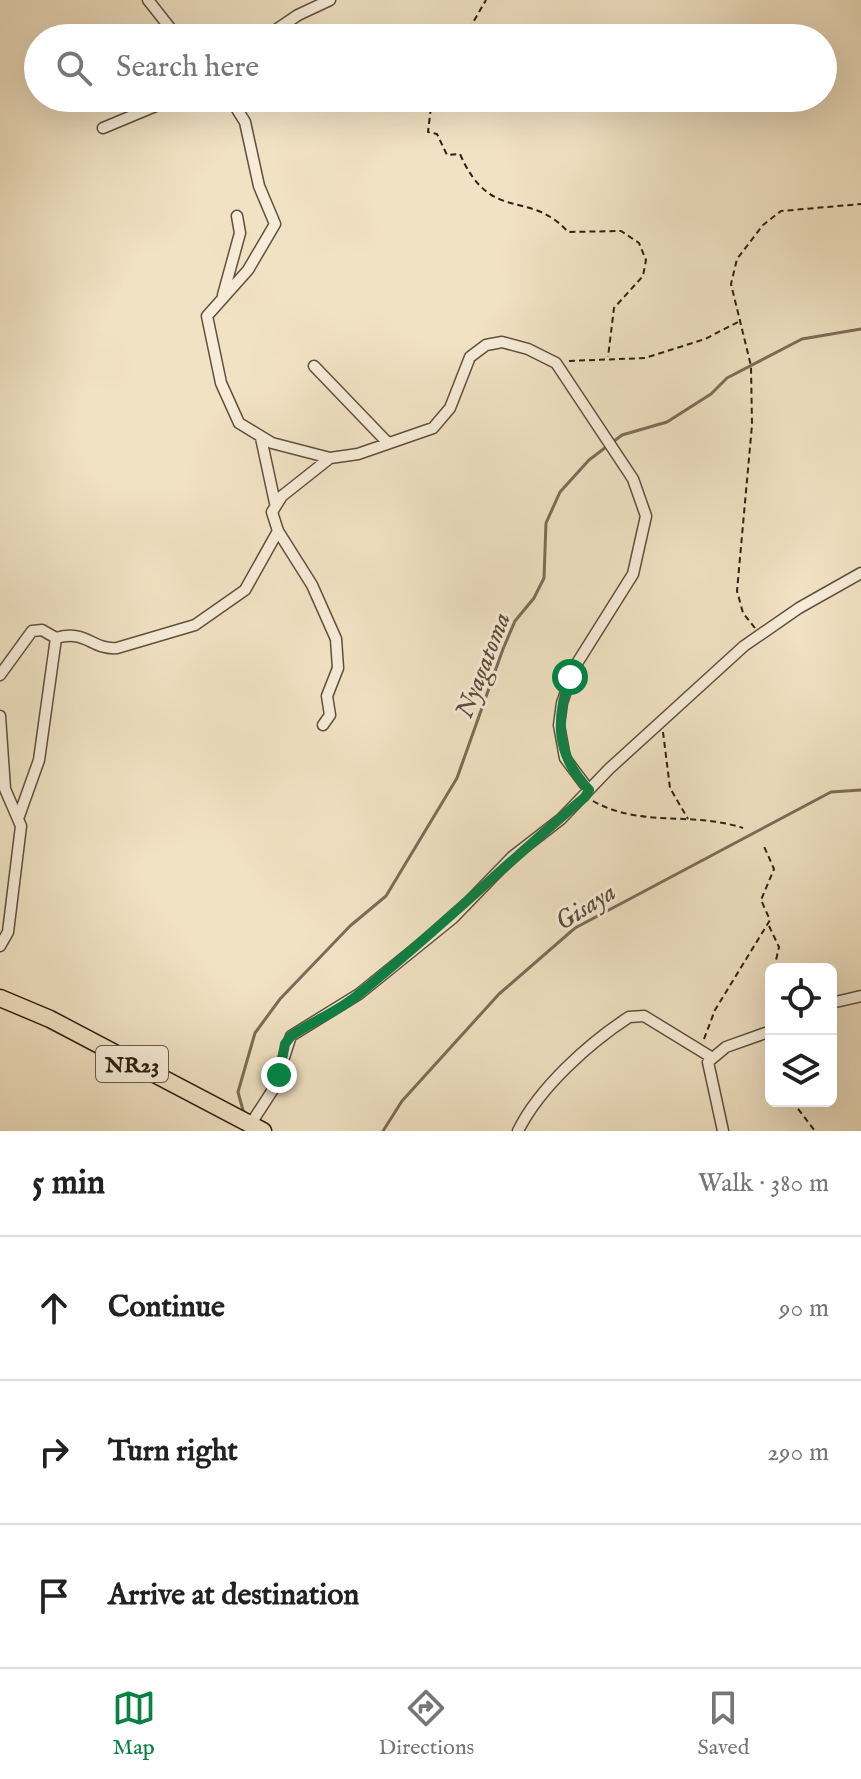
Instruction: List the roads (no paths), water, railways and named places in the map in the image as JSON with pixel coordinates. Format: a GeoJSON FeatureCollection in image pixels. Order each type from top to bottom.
{"type":"FeatureCollection","features":[{"type":"Feature","properties":{"kind":"main road","name":"NR23"},"geometry":{"type":"LineString","coordinates":[[0,998],[50,1019],[256,1128]]}},
{"type":"Feature","properties":{"kind":"street"},"geometry":{"type":"LineString","coordinates":[[148,0],[167,24]]}},
{"type":"Feature","properties":{"kind":"street"},"geometry":{"type":"LineString","coordinates":[[285,24],[330,0]]}},
{"type":"Feature","properties":{"kind":"street"},"geometry":{"type":"LineString","coordinates":[[103,128],[141,112]]}},
{"type":"Feature","properties":{"kind":"street"},"geometry":{"type":"LineString","coordinates":[[239,112],[245,122],[259,186],[275,224],[248,270],[207,316],[214,359],[239,423],[261,438],[330,458],[358,454],[387,442],[417,436],[433,428],[450,408],[470,357],[486,345],[502,342],[556,363],[612,444],[642,497],[646,516],[633,574],[574,668],[562,703],[559,725],[565,758],[587,793]]}},
{"type":"Feature","properties":{"kind":"street"},"geometry":{"type":"LineString","coordinates":[[223,295],[240,233],[237,216]]}},
{"type":"Feature","properties":{"kind":"street"},"geometry":{"type":"LineString","coordinates":[[314,366],[387,442]]}},
{"type":"Feature","properties":{"kind":"street"},"geometry":{"type":"LineString","coordinates":[[261,438],[263,461],[275,503],[272,516],[312,585],[336,639],[338,668],[327,696],[330,715],[323,725]]}},
{"type":"Feature","properties":{"kind":"street"},"geometry":{"type":"LineString","coordinates":[[275,503],[330,458]]}},
{"type":"Feature","properties":{"kind":"street"},"geometry":{"type":"LineString","coordinates":[[0,675],[32,631],[42,630],[56,638],[78,634],[106,649],[195,625],[245,590],[278,531]]}},
{"type":"Feature","properties":{"kind":"street"},"geometry":{"type":"LineString","coordinates":[[256,1128],[274,1088],[291,1036],[359,994],[453,918],[512,857],[587,793],[744,646],[861,573]]}},
{"type":"Feature","properties":{"kind":"street"},"geometry":{"type":"LineString","coordinates":[[19,816],[39,760],[56,638]]}},
{"type":"Feature","properties":{"kind":"street"},"geometry":{"type":"LineString","coordinates":[[0,716],[5,789],[21,826],[8,932],[0,946]]}},
{"type":"Feature","properties":{"kind":"street"},"geometry":{"type":"LineString","coordinates":[[837,1002],[861,996]]}},
{"type":"Feature","properties":{"kind":"street"},"geometry":{"type":"LineString","coordinates":[[518,1131],[549,1085],[629,1017],[644,1016],[701,1048],[711,1057]]}},
{"type":"Feature","properties":{"kind":"street"},"geometry":{"type":"LineString","coordinates":[[723,1131],[708,1075],[711,1057],[726,1047],[765,1034]]}},
{"type":"Feature","properties":{"kind":"waterway","name":"Nyagatoma"},"geometry":{"type":"LineString","coordinates":[[244,1114],[238,1092],[255,1033],[280,999],[350,926],[386,896],[457,778],[515,621],[534,598],[544,578],[546,523],[560,492],[589,460],[622,435],[667,422],[711,394],[727,378],[802,339],[861,329]]}},
{"type":"Feature","properties":{"kind":"waterway","name":"Gisaya"},"geometry":{"type":"LineString","coordinates":[[383,1131],[402,1101],[499,994],[575,928],[831,792],[861,790]]}}]}
